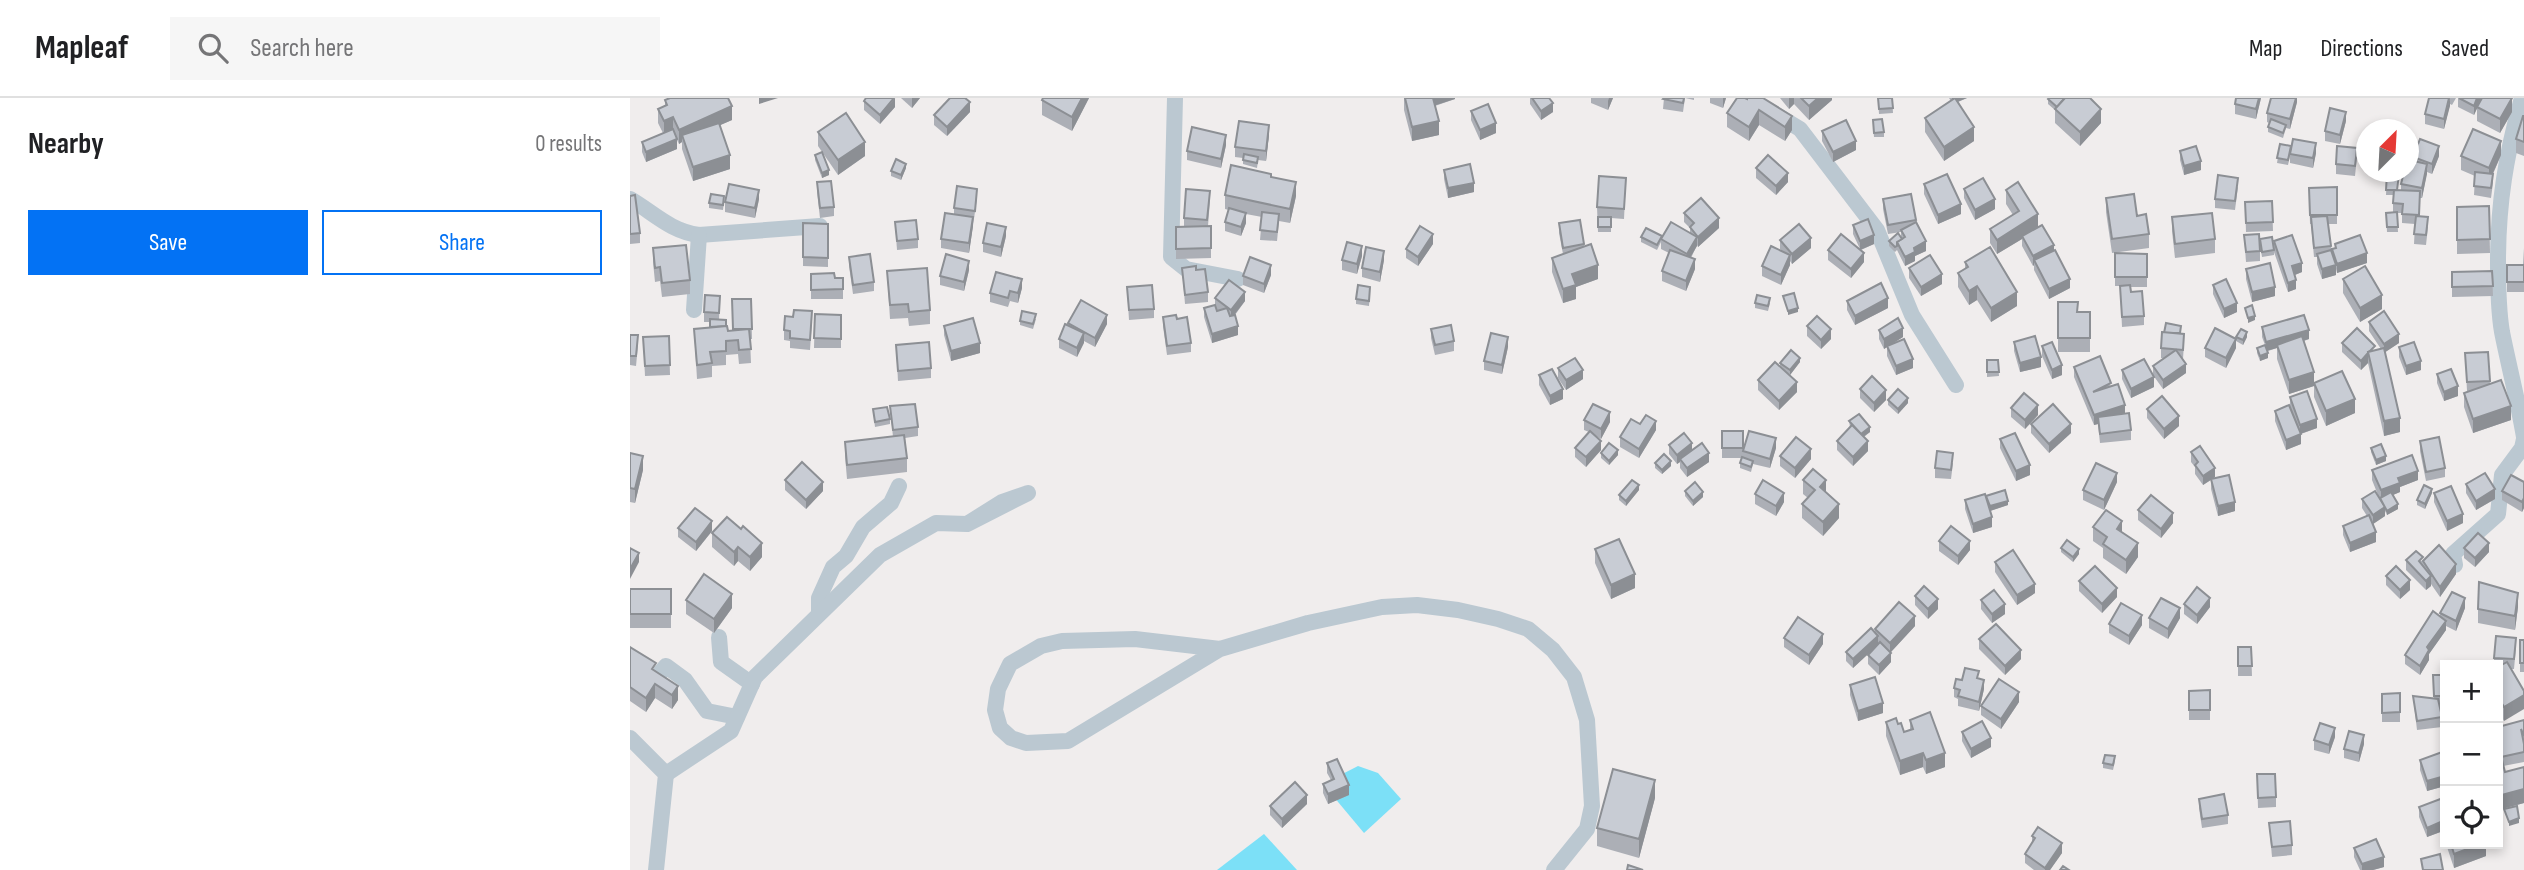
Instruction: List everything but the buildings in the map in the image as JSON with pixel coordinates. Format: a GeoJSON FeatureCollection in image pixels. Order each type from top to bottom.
{"type":"FeatureCollection","features":[{"type":"Feature","properties":{"kind":"street"},"geometry":{"type":"LineString","coordinates":[[1175,98],[1171,257],[1186,269],[1238,279]]}},
{"type":"Feature","properties":{"kind":"street"},"geometry":{"type":"LineString","coordinates":[[1748,98],[1800,129],[1877,230],[1912,315],[1956,385]]}},
{"type":"Feature","properties":{"kind":"street"},"geometry":{"type":"LineString","coordinates":[[2455,565],[2453,554],[2498,514],[2502,475],[2522,448],[2524,438],[2502,329],[2498,281],[2500,203],[2506,153],[2522,98]]}},
{"type":"Feature","properties":{"kind":"street"},"geometry":{"type":"LineString","coordinates":[[630,199],[670,227],[684,233],[699,235],[820,226]]}},
{"type":"Feature","properties":{"kind":"street"},"geometry":{"type":"LineString","coordinates":[[694,310],[699,235]]}},
{"type":"Feature","properties":{"kind":"street"},"geometry":{"type":"LineString","coordinates":[[819,612],[819,598],[832,567],[846,555],[863,527],[891,503],[900,486]]}},
{"type":"Feature","properties":{"kind":"street"},"geometry":{"type":"LineString","coordinates":[[666,774],[730,731],[755,677],[880,555],[936,523],[967,524]]}},
{"type":"Feature","properties":{"kind":"street"},"geometry":{"type":"LineString","coordinates":[[1220,649],[1135,639],[1062,641],[1041,646],[1010,664],[998,689],[995,710],[1000,728],[1010,738],[1026,743],[1068,741],[1220,649],[1345,614],[1382,607],[1418,605],[1498,619],[1528,629],[1553,650],[1574,677],[1587,720],[1592,806],[1587,829],[1555,870]]}},
{"type":"Feature","properties":{"kind":"street"},"geometry":{"type":"LineString","coordinates":[[719,637],[721,662],[752,684]]}},
{"type":"Feature","properties":{"kind":"street"},"geometry":{"type":"LineString","coordinates":[[660,673],[666,666],[685,680],[707,711],[737,717]]}},
{"type":"Feature","properties":{"kind":"street"},"geometry":{"type":"LineString","coordinates":[[630,738],[666,774]]}},
{"type":"Feature","properties":{"kind":"street"},"geometry":{"type":"LineString","coordinates":[[656,870],[666,774]]}},
{"type":"Feature","properties":{"kind":"water"},"geometry":{"type":"Polygon","coordinates":[[[1358,766],[1378,773],[1401,799],[1364,833],[1323,784],[1358,766]]]}},
{"type":"Feature","properties":{"kind":"water"},"geometry":{"type":"Polygon","coordinates":[[[1264,834],[1297,870],[1217,870],[1264,834]]]}}]}
